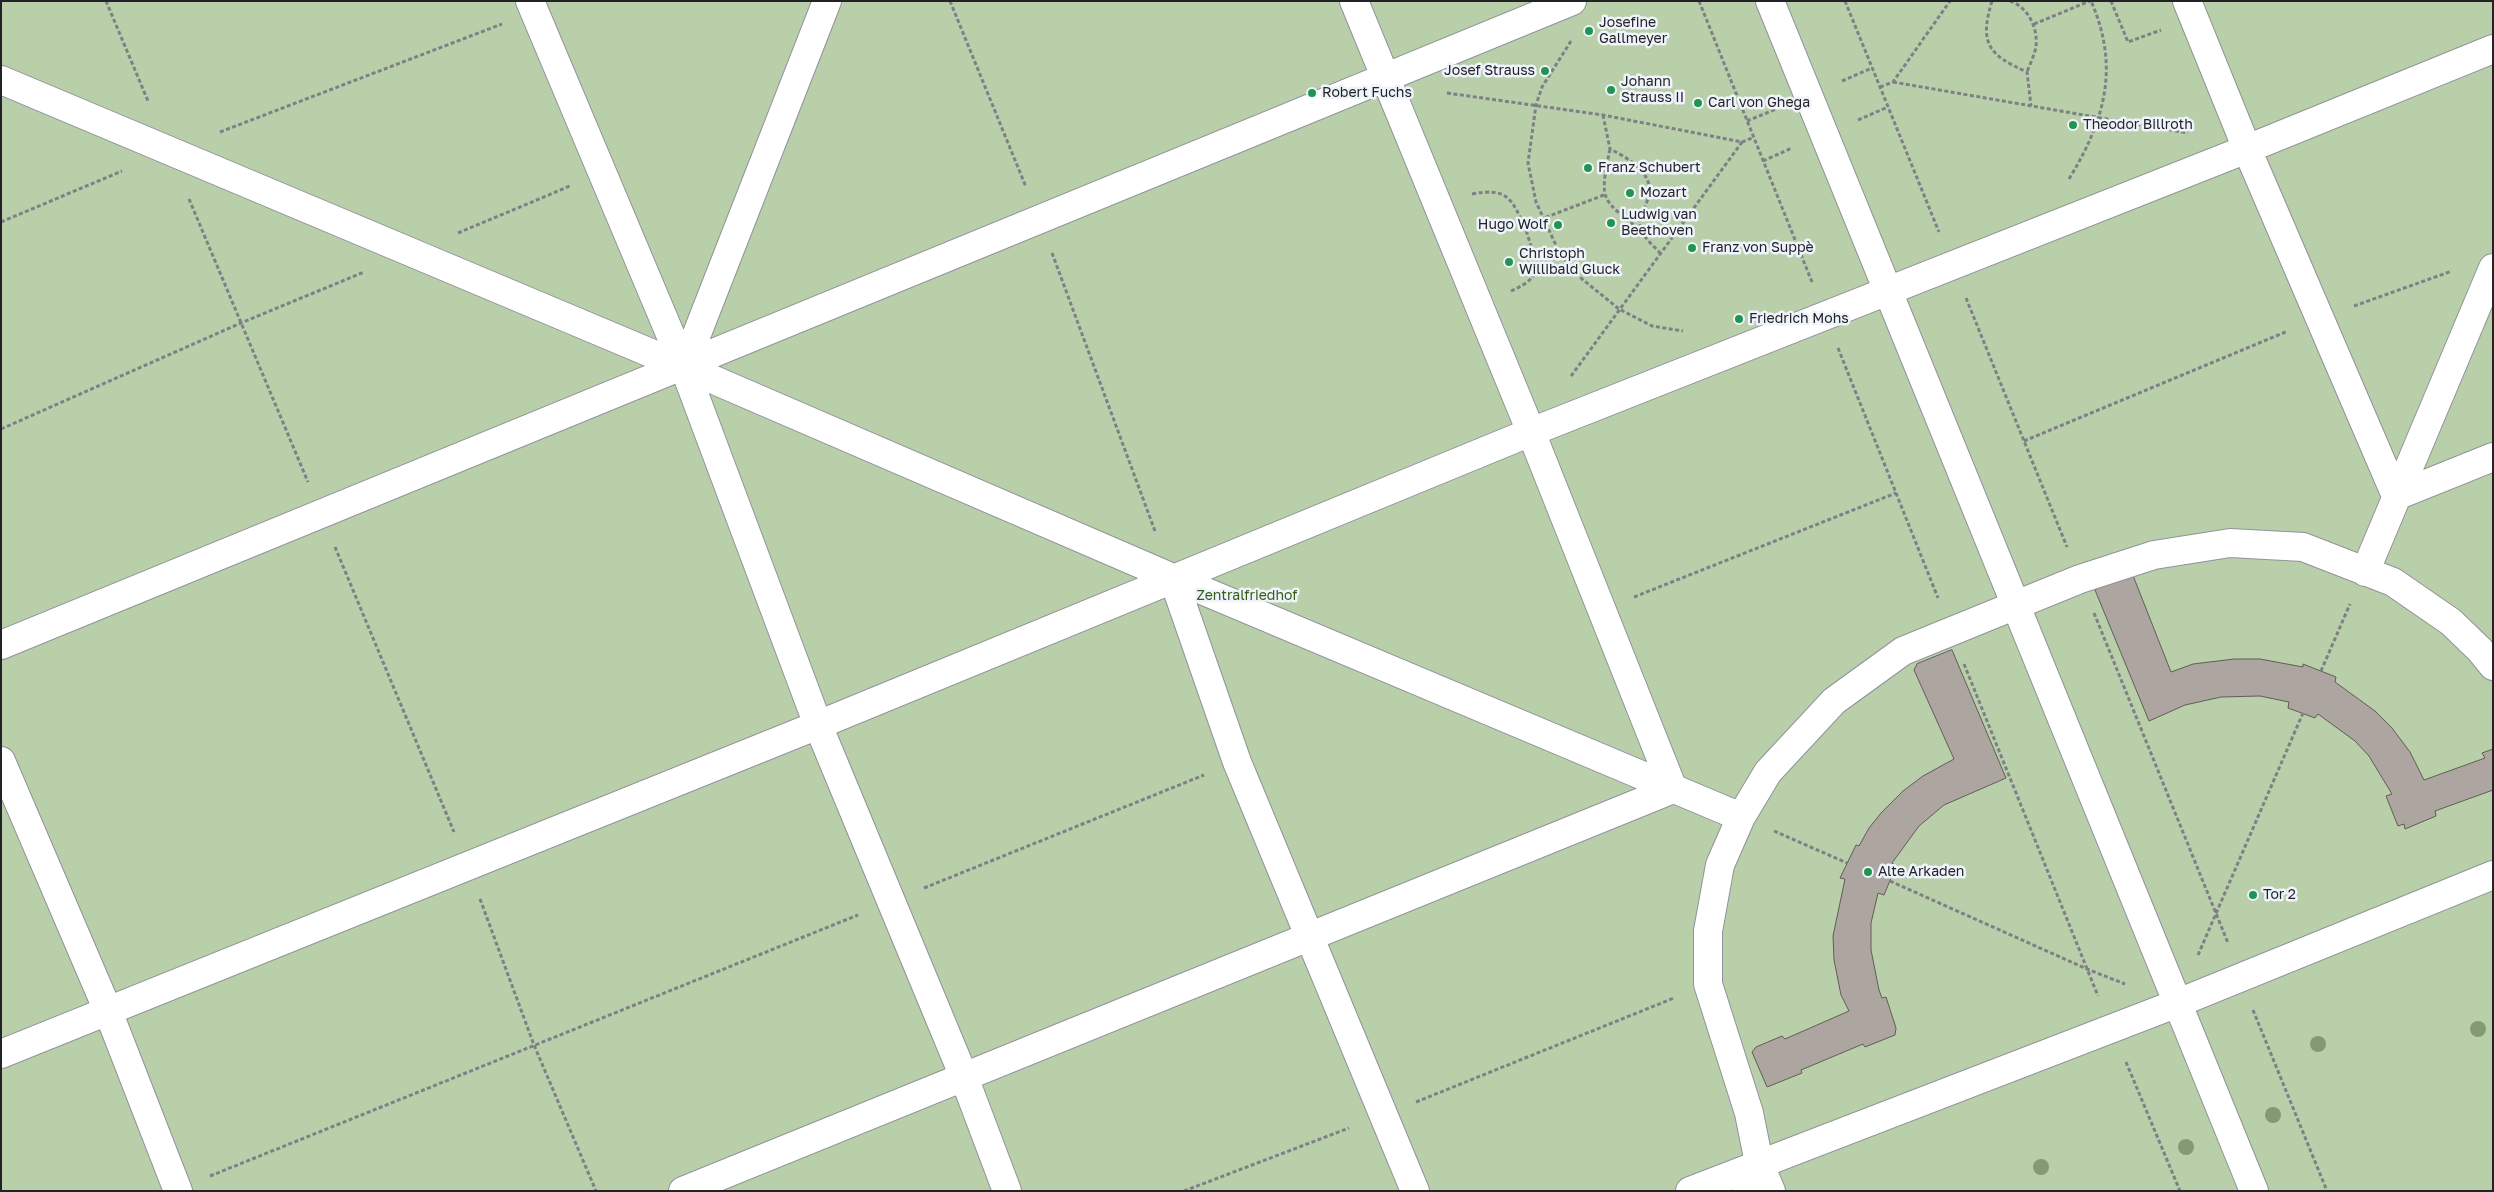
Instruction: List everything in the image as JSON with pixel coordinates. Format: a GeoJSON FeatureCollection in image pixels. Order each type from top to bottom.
{"type":"FeatureCollection","features":[{"type":"Feature","properties":{"kind":"street"},"geometry":{"type":"LineString","coordinates":[[684,367],[827,1]]}},
{"type":"Feature","properties":{"kind":"street"},"geometry":{"type":"LineString","coordinates":[[1354,1],[1480,306],[1673,788]]}},
{"type":"Feature","properties":{"kind":"street"},"geometry":{"type":"LineString","coordinates":[[1,645],[684,367],[1386,76],[1572,1]]}},
{"type":"Feature","properties":{"kind":"street"},"geometry":{"type":"LineString","coordinates":[[1770,1],[2254,1191]]}},
{"type":"Feature","properties":{"kind":"street"},"geometry":{"type":"LineString","coordinates":[[532,6],[684,367],[818,725],[964,1077],[1007,1191]]}},
{"type":"Feature","properties":{"kind":"street"},"geometry":{"type":"LineString","coordinates":[[2191,10],[2248,150],[2396,496]]}},
{"type":"Feature","properties":{"kind":"street"},"geometry":{"type":"LineString","coordinates":[[1,1054],[818,725],[1531,432],[2248,150],[2493,49]]}},
{"type":"Feature","properties":{"kind":"street"},"geometry":{"type":"LineString","coordinates":[[1,80],[684,367],[1173,578],[1741,817]]}},
{"type":"Feature","properties":{"kind":"street"},"geometry":{"type":"LineString","coordinates":[[2365,572],[2493,268]]}},
{"type":"Feature","properties":{"kind":"street"},"geometry":{"type":"LineString","coordinates":[[2396,496],[2493,457]]}},
{"type":"Feature","properties":{"kind":"street"},"geometry":{"type":"LineString","coordinates":[[1771,1191],[1759,1163],[1750,1113],[1708,984],[1708,931],[1720,865],[1741,817],[1768,772],[1834,701],[1903,651],[2015,604],[2154,555],[2230,543],[2304,547],[2393,582],[2450,622],[2480,650],[2493,666]]}},
{"type":"Feature","properties":{"kind":"street"},"geometry":{"type":"LineString","coordinates":[[1173,578],[1237,762],[1415,1191]]}},
{"type":"Feature","properties":{"kind":"street"},"geometry":{"type":"LineString","coordinates":[[1,761],[108,1011],[177,1190]]}},
{"type":"Feature","properties":{"kind":"street"},"geometry":{"type":"LineString","coordinates":[[683,1191],[1673,788]]}},
{"type":"Feature","properties":{"kind":"street"},"geometry":{"type":"LineString","coordinates":[[1690,1191],[2178,1003],[2493,875]]}},
{"type":"Feature","properties":{"kind":"street"},"geometry":{"type":"LineString","coordinates":[[1747,1191],[1759,1163]]}},
{"type":"Feature","properties":{"kind":"path"},"geometry":{"type":"LineString","coordinates":[[106,1],[468,866],[534,1045],[596,1191]]}},
{"type":"Feature","properties":{"kind":"path"},"geometry":{"type":"LineString","coordinates":[[950,1],[1040,221],[1173,578]]}},
{"type":"Feature","properties":{"kind":"path"},"geometry":{"type":"LineString","coordinates":[[1893,82],[1950,1]]}},
{"type":"Feature","properties":{"kind":"path"},"geometry":{"type":"LineString","coordinates":[[1992,1],[1986,21],[1987,37],[1991,50],[2004,62],[2027,72]]}},
{"type":"Feature","properties":{"kind":"path"},"geometry":{"type":"LineString","coordinates":[[2010,1],[2018,4],[2034,24],[2036,46],[2027,72],[2031,106]]}},
{"type":"Feature","properties":{"kind":"path"},"geometry":{"type":"LineString","coordinates":[[2034,24],[2091,1],[2102,26],[2107,74],[2100,117],[2089,147],[2065,186]]}},
{"type":"Feature","properties":{"kind":"path"},"geometry":{"type":"LineString","coordinates":[[2111,1],[2128,42],[2191,10]]}},
{"type":"Feature","properties":{"kind":"path"},"geometry":{"type":"LineString","coordinates":[[1,222],[169,152],[532,6]]}},
{"type":"Feature","properties":{"kind":"path"},"geometry":{"type":"LineString","coordinates":[[1576,34],[1542,87],[1536,105],[1528,163],[1536,202],[1560,254],[1582,279],[1619,309],[1652,326],[1686,332]]}},
{"type":"Feature","properties":{"kind":"path"},"geometry":{"type":"LineString","coordinates":[[1880,87],[1893,82],[2194,134]]}},
{"type":"Feature","properties":{"kind":"path"},"geometry":{"type":"LineString","coordinates":[[1445,93],[1603,115],[1742,142]]}},
{"type":"Feature","properties":{"kind":"path"},"geometry":{"type":"LineString","coordinates":[[1603,115],[1610,149],[1604,180],[1604,196],[1613,209],[1642,232],[1660,253]]}},
{"type":"Feature","properties":{"kind":"path"},"geometry":{"type":"LineString","coordinates":[[1569,378],[1742,142],[1754,137]]}},
{"type":"Feature","properties":{"kind":"path"},"geometry":{"type":"LineString","coordinates":[[1610,149],[1624,156],[1646,177],[1649,193],[1640,216],[1642,232]]}},
{"type":"Feature","properties":{"kind":"path"},"geometry":{"type":"LineString","coordinates":[[1,429],[241,323],[603,173]]}},
{"type":"Feature","properties":{"kind":"path"},"geometry":{"type":"LineString","coordinates":[[1441,211],[1472,194],[1493,190],[1505,195],[1517,210],[1526,230],[1538,269],[1534,276],[1524,285],[1480,306]]}},
{"type":"Feature","properties":{"kind":"path"},"geometry":{"type":"LineString","coordinates":[[1526,230],[1544,218],[1604,196]]}},
{"type":"Feature","properties":{"kind":"path"},"geometry":{"type":"LineString","coordinates":[[2024,441],[2320,318],[2456,270]]}},
{"type":"Feature","properties":{"kind":"path"},"geometry":{"type":"LineString","coordinates":[[1602,610],[1896,493]]}},
{"type":"Feature","properties":{"kind":"path"},"geometry":{"type":"LineString","coordinates":[[2321,671],[2365,572]]}},
{"type":"Feature","properties":{"kind":"path"},"geometry":{"type":"LineString","coordinates":[[1890,881],[2087,969],[2178,1003],[2303,713]]}},
{"type":"Feature","properties":{"kind":"path"},"geometry":{"type":"LineString","coordinates":[[177,1190],[1237,762]]}},
{"type":"Feature","properties":{"kind":"path"},"geometry":{"type":"LineString","coordinates":[[1741,817],[1847,863]]}},
{"type":"Feature","properties":{"kind":"path"},"geometry":{"type":"LineString","coordinates":[[1184,1191],[1384,1115],[1708,984]]}},
{"type":"Feature","properties":{"kind":"green space","name":"Zentralfriedhof"},"geometry":{"type":"Polygon","coordinates":[[[1,1],[2493,1],[2493,1191],[1,1191],[1,1]]]}},
{"type":"Feature","properties":{"kind":"building"},"geometry":{"type":"Polygon","coordinates":[[[2132,573],[2171,672],[2193,664],[2234,659],[2260,659],[2303,667],[2303,664],[2336,677],[2335,682],[2375,711],[2392,728],[2410,752],[2424,780],[2485,758],[2482,753],[2493,749],[2493,790],[2435,811],[2436,816],[2405,829],[2404,824],[2398,826],[2386,796],[2392,794],[2369,756],[2355,741],[2318,714],[2315,718],[2288,708],[2289,702],[2260,696],[2221,697],[2185,705],[2149,721],[2095,590],[2132,573]]]}},
{"type":"Feature","properties":{"kind":"building","name":"Alte Arkaden"},"geometry":{"type":"Polygon","coordinates":[[[1952,650],[2006,778],[1944,805],[1919,826],[1892,863],[1896,866],[1884,895],[1878,893],[1871,923],[1871,950],[1879,990],[1882,998],[1886,997],[1896,1028],[1895,1035],[1865,1047],[1863,1044],[1801,1070],[1802,1073],[1767,1087],[1752,1052],[1756,1047],[1782,1036],[1785,1039],[1849,1011],[1841,995],[1834,960],[1833,936],[1845,879],[1840,878],[1856,845],[1859,846],[1869,828],[1881,813],[1903,791],[1923,776],[1954,759],[1914,670],[1917,664],[1952,650]]]}},
{"type":"Feature","properties":{"kind":"place","name":"Josefine Gallmeyer"},"geometry":{"type":"Point","coordinates":[1589,31]}},
{"type":"Feature","properties":{"kind":"place","name":"Josef Strauss"},"geometry":{"type":"Point","coordinates":[1545,71]}},
{"type":"Feature","properties":{"kind":"place","name":"Johann Strauss II"},"geometry":{"type":"Point","coordinates":[1611,90]}},
{"type":"Feature","properties":{"kind":"place","name":"Robert Fuchs"},"geometry":{"type":"Point","coordinates":[1312,93]}},
{"type":"Feature","properties":{"kind":"place","name":"Carl von Ghega"},"geometry":{"type":"Point","coordinates":[1698,103]}},
{"type":"Feature","properties":{"kind":"place","name":"Theodor Billroth"},"geometry":{"type":"Point","coordinates":[2073,125]}},
{"type":"Feature","properties":{"kind":"place","name":"Franz Schubert"},"geometry":{"type":"Point","coordinates":[1588,168]}},
{"type":"Feature","properties":{"kind":"place","name":"Mozart"},"geometry":{"type":"Point","coordinates":[1630,193]}},
{"type":"Feature","properties":{"kind":"place","name":"Ludwig van Beethoven"},"geometry":{"type":"Point","coordinates":[1611,223]}},
{"type":"Feature","properties":{"kind":"place","name":"Hugo Wolf"},"geometry":{"type":"Point","coordinates":[1558,225]}},
{"type":"Feature","properties":{"kind":"place","name":"Franz von Suppè"},"geometry":{"type":"Point","coordinates":[1692,248]}},
{"type":"Feature","properties":{"kind":"place","name":"Christoph Willibald Gluck"},"geometry":{"type":"Point","coordinates":[1509,262]}},
{"type":"Feature","properties":{"kind":"place","name":"Friedrich Mohs"},"geometry":{"type":"Point","coordinates":[1739,319]}},
{"type":"Feature","properties":{"kind":"place","name":"Alte Arkaden"},"geometry":{"type":"Point","coordinates":[1868,872]}},
{"type":"Feature","properties":{"kind":"place","name":"Tor 2"},"geometry":{"type":"Point","coordinates":[2253,895]}}]}
